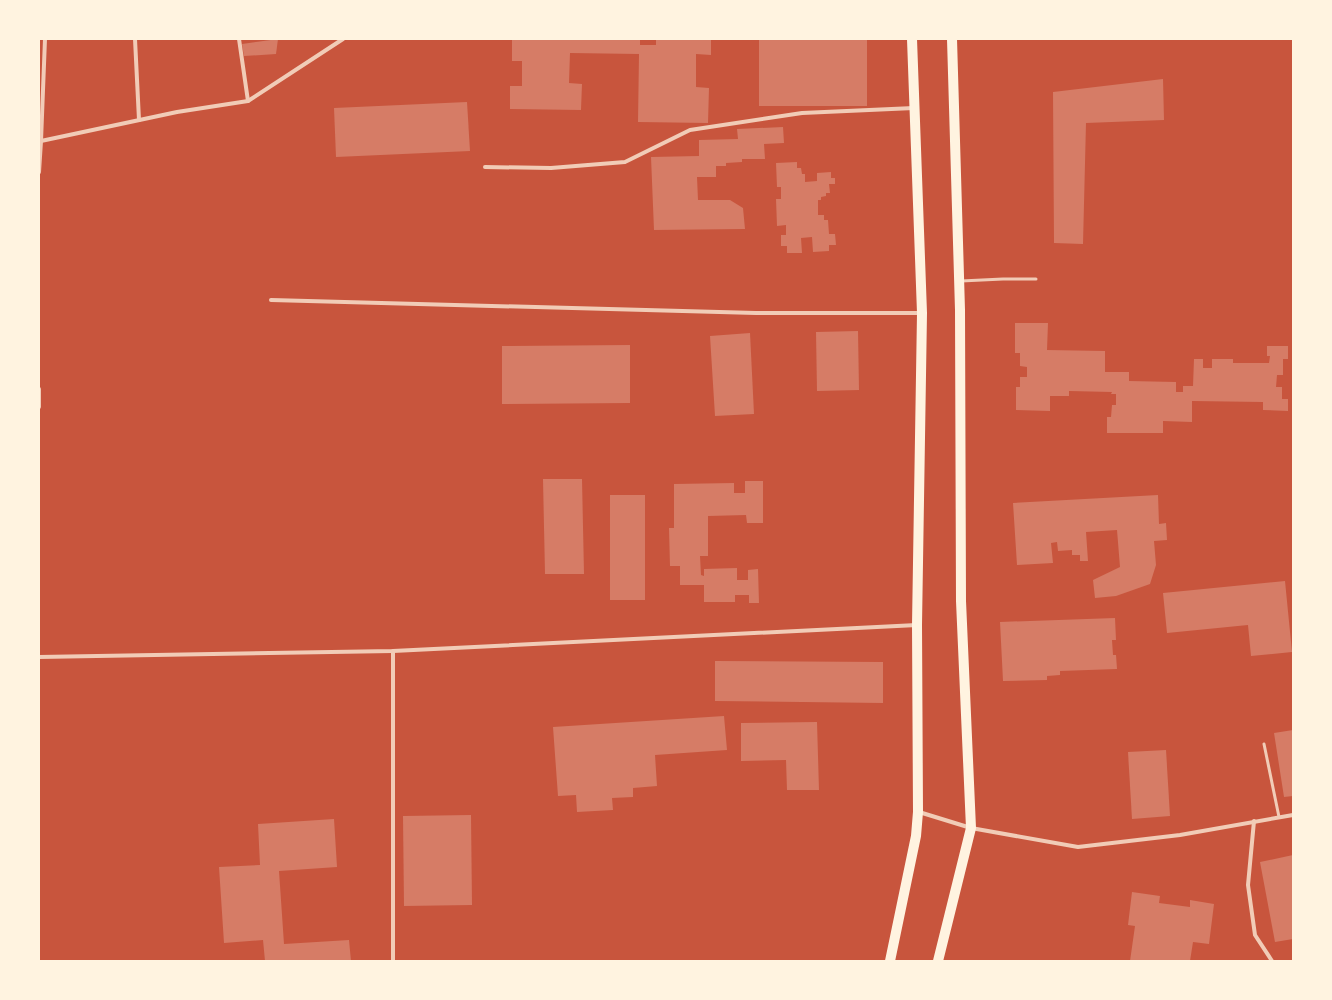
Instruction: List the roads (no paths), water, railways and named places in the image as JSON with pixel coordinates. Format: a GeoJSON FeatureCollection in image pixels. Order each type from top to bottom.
{"type":"FeatureCollection","features":[{"type":"Feature","properties":{"kind":"main road"},"geometry":{"type":"LineString","coordinates":[[890,961],[916,836],[918,812],[918,625],[922,313],[912,39]]}},
{"type":"Feature","properties":{"kind":"main road"},"geometry":{"type":"LineString","coordinates":[[938,961],[971,828],[961,601],[959,281],[952,39]]}},
{"type":"Feature","properties":{"kind":"street"},"geometry":{"type":"LineString","coordinates":[[39,172],[45,39]]}},
{"type":"Feature","properties":{"kind":"street"},"geometry":{"type":"LineString","coordinates":[[135,39],[139,120]]}},
{"type":"Feature","properties":{"kind":"street"},"geometry":{"type":"LineString","coordinates":[[239,39],[248,101]]}},
{"type":"Feature","properties":{"kind":"street"},"geometry":{"type":"LineString","coordinates":[[41,141],[177,112],[248,101],[343,39]]}},
{"type":"Feature","properties":{"kind":"street"},"geometry":{"type":"LineString","coordinates":[[485,167],[551,168],[626,162],[690,130],[802,114],[915,108]]}},
{"type":"Feature","properties":{"kind":"street"},"geometry":{"type":"LineString","coordinates":[[271,300],[756,313],[922,313]]}},
{"type":"Feature","properties":{"kind":"street"},"geometry":{"type":"LineString","coordinates":[[39,390],[39,407]]}},
{"type":"Feature","properties":{"kind":"street"},"geometry":{"type":"LineString","coordinates":[[39,657],[394,652],[918,625]]}},
{"type":"Feature","properties":{"kind":"street"},"geometry":{"type":"LineString","coordinates":[[393,961],[394,652]]}},
{"type":"Feature","properties":{"kind":"street"},"geometry":{"type":"LineString","coordinates":[[918,812],[971,828],[1078,847],[1180,835],[1254,821],[1293,816]]}},
{"type":"Feature","properties":{"kind":"street"},"geometry":{"type":"LineString","coordinates":[[1254,821],[1248,885],[1255,935],[1272,961]]}},
{"type":"Feature","properties":{"kind":"lane"},"geometry":{"type":"LineString","coordinates":[[959,281],[1036,279]]}},
{"type":"Feature","properties":{"kind":"lane"},"geometry":{"type":"LineString","coordinates":[[1264,744],[1279,817]]}}]}
